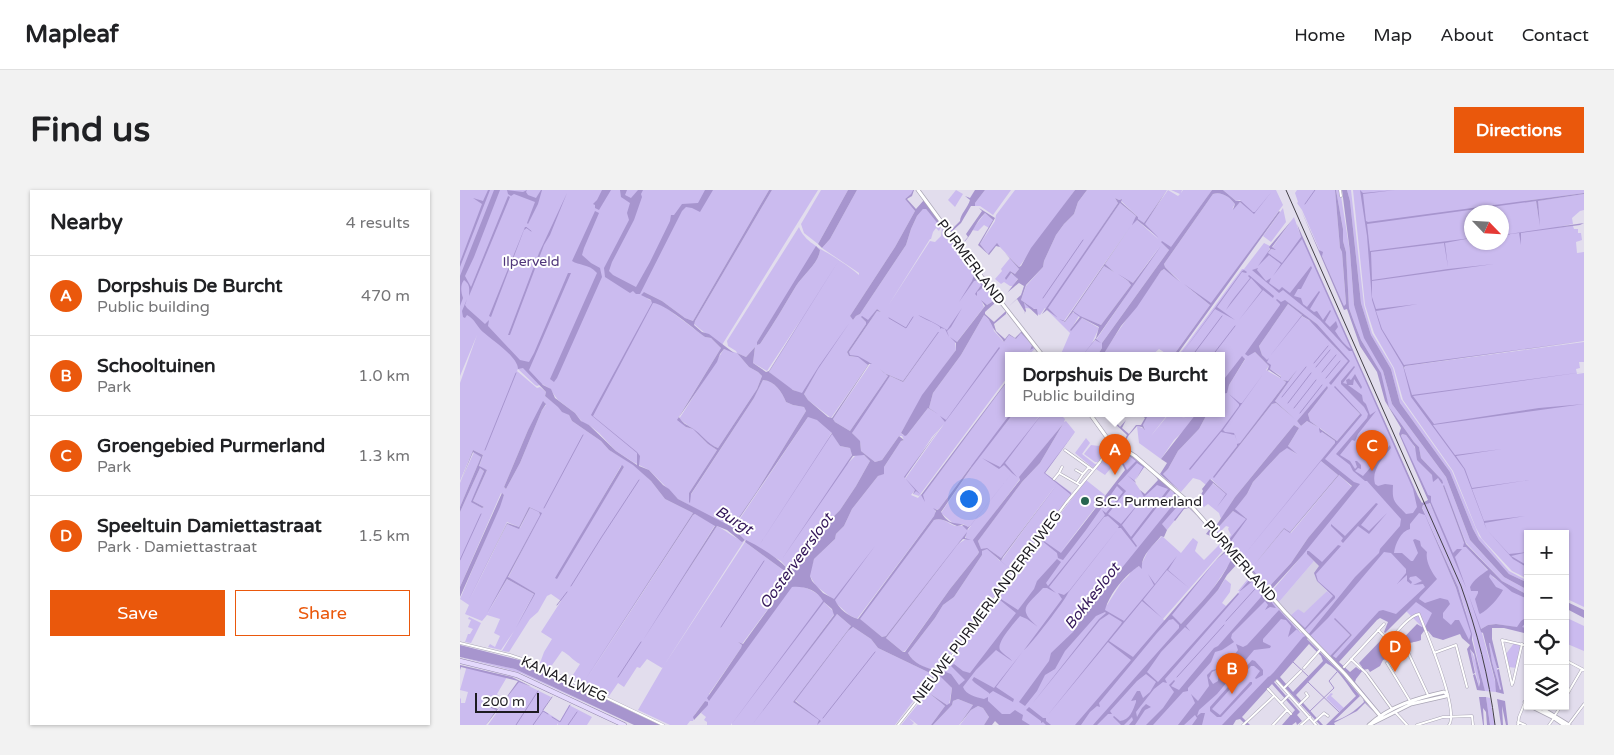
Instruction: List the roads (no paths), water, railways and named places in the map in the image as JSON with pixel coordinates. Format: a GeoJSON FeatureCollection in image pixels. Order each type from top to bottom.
{"type":"FeatureCollection","features":[{"type":"Feature","properties":{"kind":"main road"},"geometry":{"type":"LineString","coordinates":[[460,661],[517,674],[624,725]]}},
{"type":"Feature","properties":{"kind":"street","name":"PURMERLAND"},"geometry":{"type":"LineString","coordinates":[[918,190],[1040,352]]}},
{"type":"Feature","properties":{"kind":"street"},"geometry":{"type":"LineString","coordinates":[[1340,190],[1341,196]]}},
{"type":"Feature","properties":{"kind":"street","name":"PURMERLAND"},"geometry":{"type":"LineString","coordinates":[[1092,417],[1103,434],[1112,442],[1122,447],[1178,492],[1319,651],[1342,669],[1381,717]]}},
{"type":"Feature","properties":{"kind":"street","name":"NIEUWE PURMERLANDERRIJWEG"},"geometry":{"type":"LineString","coordinates":[[898,725],[1093,470],[1112,442]]}},
{"type":"Feature","properties":{"kind":"street"},"geometry":{"type":"LineString","coordinates":[[1065,450],[1093,470]]}},
{"type":"Feature","properties":{"kind":"street"},"geometry":{"type":"LineString","coordinates":[[1054,479],[1062,467]]}},
{"type":"Feature","properties":{"kind":"street"},"geometry":{"type":"LineString","coordinates":[[1077,483],[1089,467]]}},
{"type":"Feature","properties":{"kind":"street"},"geometry":{"type":"LineString","coordinates":[[1076,470],[1083,474]]}},
{"type":"Feature","properties":{"kind":"street"},"geometry":{"type":"LineString","coordinates":[[1059,472],[1080,485]]}},
{"type":"Feature","properties":{"kind":"street"},"geometry":{"type":"LineString","coordinates":[[1385,646],[1416,614],[1419,614],[1434,653],[1446,694],[1451,717],[1449,725]]}},
{"type":"Feature","properties":{"kind":"street"},"geometry":{"type":"LineString","coordinates":[[1342,669],[1384,624]]}},
{"type":"Feature","properties":{"kind":"street"},"geometry":{"type":"LineString","coordinates":[[1378,630],[1390,641]]}},
{"type":"Feature","properties":{"kind":"street"},"geometry":{"type":"LineString","coordinates":[[1502,640],[1522,644],[1512,685],[1502,640]]}},
{"type":"Feature","properties":{"kind":"street","name":"KANAALWEG"},"geometry":{"type":"LineString","coordinates":[[460,643],[531,662],[663,725]]}},
{"type":"Feature","properties":{"kind":"street"},"geometry":{"type":"LineString","coordinates":[[1434,653],[1456,645],[1467,687]]}},
{"type":"Feature","properties":{"kind":"street"},"geometry":{"type":"LineString","coordinates":[[1407,650],[1429,697]]}},
{"type":"Feature","properties":{"kind":"street"},"geometry":{"type":"LineString","coordinates":[[1304,668],[1319,651]]}},
{"type":"Feature","properties":{"kind":"street"},"geometry":{"type":"LineString","coordinates":[[1351,659],[1407,725]]}},
{"type":"Feature","properties":{"kind":"street"},"geometry":{"type":"LineString","coordinates":[[1569,662],[1583,669],[1569,692]]}},
{"type":"Feature","properties":{"kind":"street"},"geometry":{"type":"LineString","coordinates":[[1387,663],[1411,702]]}},
{"type":"Feature","properties":{"kind":"street"},"geometry":{"type":"LineString","coordinates":[[1285,687],[1301,671]]}},
{"type":"Feature","properties":{"kind":"street"},"geometry":{"type":"LineString","coordinates":[[1276,681],[1285,687],[1289,696],[1316,721]]}},
{"type":"Feature","properties":{"kind":"street"},"geometry":{"type":"LineString","coordinates":[[1268,689],[1291,714]]}},
{"type":"Feature","properties":{"kind":"street"},"geometry":{"type":"LineString","coordinates":[[1306,693],[1311,699]]}},
{"type":"Feature","properties":{"kind":"street"},"geometry":{"type":"LineString","coordinates":[[1369,725],[1393,710],[1411,702],[1446,694]]}},
{"type":"Feature","properties":{"kind":"street"},"geometry":{"type":"LineString","coordinates":[[1243,725],[1274,696]]}},
{"type":"Feature","properties":{"kind":"street"},"geometry":{"type":"LineString","coordinates":[[1281,703],[1289,696]]}},
{"type":"Feature","properties":{"kind":"street"},"geometry":{"type":"LineString","coordinates":[[1299,705],[1308,696]]}},
{"type":"Feature","properties":{"kind":"street"},"geometry":{"type":"LineString","coordinates":[[1540,710],[1569,725],[1584,704]]}},
{"type":"Feature","properties":{"kind":"street"},"geometry":{"type":"LineString","coordinates":[[1273,725],[1287,710]]}},
{"type":"Feature","properties":{"kind":"street"},"geometry":{"type":"LineString","coordinates":[[1322,710],[1328,716]]}},
{"type":"Feature","properties":{"kind":"street"},"geometry":{"type":"LineString","coordinates":[[1524,710],[1518,724],[1525,725]]}},
{"type":"Feature","properties":{"kind":"street"},"geometry":{"type":"LineString","coordinates":[[1544,710],[1564,725]]}},
{"type":"Feature","properties":{"kind":"street"},"geometry":{"type":"LineString","coordinates":[[1549,725],[1558,710]]}},
{"type":"Feature","properties":{"kind":"street"},"geometry":{"type":"LineString","coordinates":[[1316,725],[1316,721],[1324,713]]}},
{"type":"Feature","properties":{"kind":"street"},"geometry":{"type":"LineString","coordinates":[[1418,725],[1435,719],[1472,716],[1473,725]]}},
{"type":"Feature","properties":{"kind":"street"},"geometry":{"type":"LineString","coordinates":[[1301,725],[1310,717]]}},
{"type":"Feature","properties":{"kind":"waterway"},"geometry":{"type":"LineString","coordinates":[[1305,204],[1315,190]]}},
{"type":"Feature","properties":{"kind":"waterway"},"geometry":{"type":"LineString","coordinates":[[527,228],[531,231]]}},
{"type":"Feature","properties":{"kind":"waterway"},"geometry":{"type":"LineString","coordinates":[[1043,298],[1083,240]]}},
{"type":"Feature","properties":{"kind":"waterway"},"geometry":{"type":"LineString","coordinates":[[1195,352],[1222,316]]}},
{"type":"Feature","properties":{"kind":"waterway"},"geometry":{"type":"LineString","coordinates":[[889,318],[906,328],[913,317]]}},
{"type":"Feature","properties":{"kind":"waterway"},"geometry":{"type":"LineString","coordinates":[[1215,352],[1235,326]]}},
{"type":"Feature","properties":{"kind":"waterway"},"geometry":{"type":"LineString","coordinates":[[1314,363],[1328,346]]}},
{"type":"Feature","properties":{"kind":"waterway"},"geometry":{"type":"LineString","coordinates":[[1316,367],[1330,350]]}},
{"type":"Feature","properties":{"kind":"waterway"},"geometry":{"type":"LineString","coordinates":[[1322,372],[1336,355]]}},
{"type":"Feature","properties":{"kind":"waterway"},"geometry":{"type":"LineString","coordinates":[[1326,378],[1340,361]]}},
{"type":"Feature","properties":{"kind":"waterway"},"geometry":{"type":"LineString","coordinates":[[1282,397],[1306,367]]}},
{"type":"Feature","properties":{"kind":"waterway"},"geometry":{"type":"LineString","coordinates":[[485,450],[516,373]]}},
{"type":"Feature","properties":{"kind":"waterway"},"geometry":{"type":"LineString","coordinates":[[1288,403],[1311,373]]}},
{"type":"Feature","properties":{"kind":"waterway"},"geometry":{"type":"LineString","coordinates":[[1294,408],[1316,380]]}},
{"type":"Feature","properties":{"kind":"waterway"},"geometry":{"type":"LineString","coordinates":[[1300,413],[1322,385]]}},
{"type":"Feature","properties":{"kind":"waterway"},"geometry":{"type":"LineString","coordinates":[[544,508],[583,435]]}},
{"type":"Feature","properties":{"kind":"waterway"},"geometry":{"type":"LineString","coordinates":[[571,586],[639,480]]}},
{"type":"Feature","properties":{"kind":"waterway"},"geometry":{"type":"LineString","coordinates":[[460,560],[481,514]]}},
{"type":"Feature","properties":{"kind":"waterway"},"geometry":{"type":"LineString","coordinates":[[1220,541],[1225,547]]}},
{"type":"Feature","properties":{"kind":"waterway"},"geometry":{"type":"LineString","coordinates":[[721,627],[764,561]]}},
{"type":"Feature","properties":{"kind":"waterway"},"geometry":{"type":"LineString","coordinates":[[1226,621],[1255,589]]}},
{"type":"Feature","properties":{"kind":"waterway"},"geometry":{"type":"LineString","coordinates":[[557,605],[567,592]]}},
{"type":"Feature","properties":{"kind":"waterway"},"geometry":{"type":"LineString","coordinates":[[1177,677],[1224,625]]}},
{"type":"Feature","properties":{"kind":"waterway"},"geometry":{"type":"LineString","coordinates":[[618,677],[641,642]]}},
{"type":"Feature","properties":{"kind":"waterway"},"geometry":{"type":"LineString","coordinates":[[823,718],[875,652]]}},
{"type":"Feature","properties":{"kind":"waterway"},"geometry":{"type":"LineString","coordinates":[[1293,662],[1309,677]]}},
{"type":"Feature","properties":{"kind":"waterway"},"geometry":{"type":"LineString","coordinates":[[1310,711],[1334,688],[1329,681],[1337,672]]}},
{"type":"Feature","properties":{"kind":"waterway"},"geometry":{"type":"LineString","coordinates":[[1308,682],[1340,713]]}},
{"type":"Feature","properties":{"kind":"waterway"},"geometry":{"type":"LineString","coordinates":[[516,725],[538,691]]}},
{"type":"Feature","properties":{"kind":"waterway"},"geometry":{"type":"LineString","coordinates":[[543,710],[552,697]]}},
{"type":"Feature","properties":{"kind":"waterway"},"geometry":{"type":"LineString","coordinates":[[552,717],[560,722],[570,705]]}},
{"type":"Feature","properties":{"kind":"waterway"},"geometry":{"type":"LineString","coordinates":[[533,725],[543,711],[548,714]]}},
{"type":"Feature","properties":{"kind":"waterway"},"geometry":{"type":"LineString","coordinates":[[568,725],[577,712]]}},
{"type":"Feature","properties":{"kind":"railway"},"geometry":{"type":"LineString","coordinates":[[1286,190],[1461,586],[1482,654],[1495,725]]}},
{"type":"Feature","properties":{"kind":"place","name":"Groengebied Purmerland"},"geometry":{"type":"Point","coordinates":[1372,471]}},
{"type":"Feature","properties":{"kind":"place","name":"Dorpshuis De Burcht"},"geometry":{"type":"Point","coordinates":[1115,475]}},
{"type":"Feature","properties":{"kind":"place","name":"S.C. Purmerland"},"geometry":{"type":"Point","coordinates":[1085,501]}},
{"type":"Feature","properties":{"kind":"place","name":"Speeltuin Damiettastraat"},"geometry":{"type":"Point","coordinates":[1395,672]}},
{"type":"Feature","properties":{"kind":"place","name":"Schooltuinen"},"geometry":{"type":"Point","coordinates":[1232,694]}},
{"type":"Feature","properties":{"kind":"park label","name":"Ilperveld"},"geometry":{"type":"Point","coordinates":[531,261]}},
{"type":"Feature","properties":{"kind":"water label","name":"Burgt"},"geometry":{"type":"Point","coordinates":[734,520]}},
{"type":"Feature","properties":{"kind":"water label","name":"Oosterveersloot"},"geometry":{"type":"Point","coordinates":[796,561]}},
{"type":"Feature","properties":{"kind":"water label","name":"Bokkesloot"},"geometry":{"type":"Point","coordinates":[1092,596]}}]}
